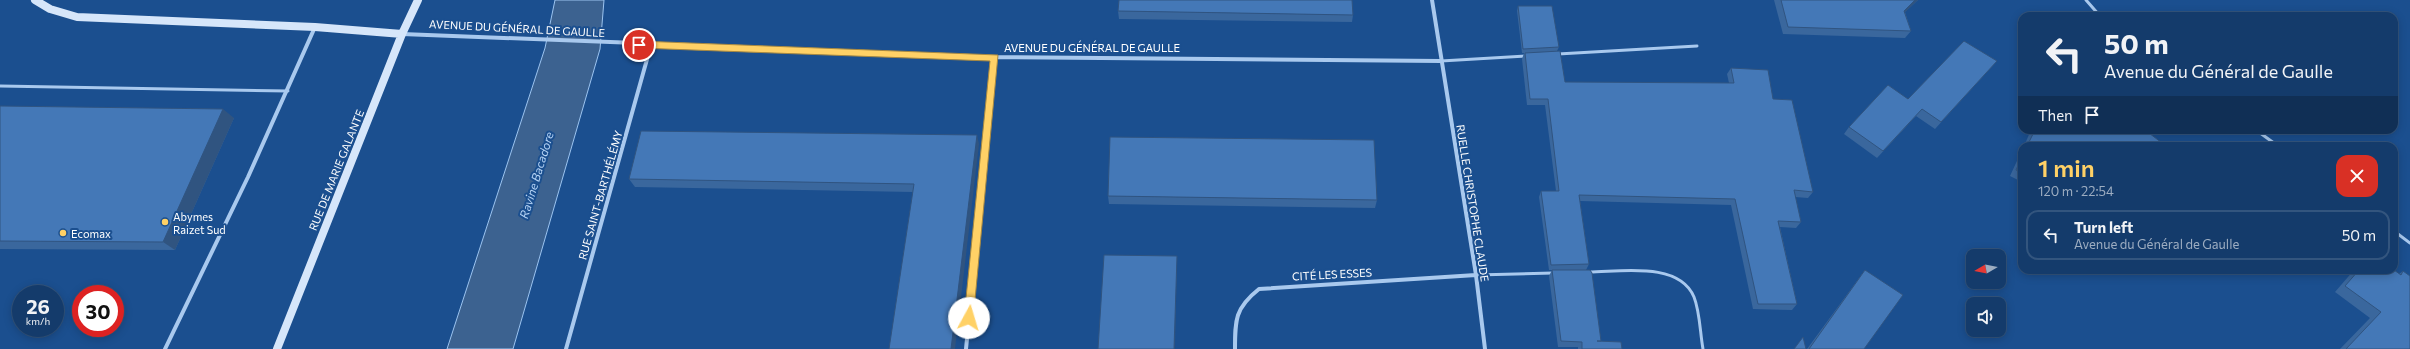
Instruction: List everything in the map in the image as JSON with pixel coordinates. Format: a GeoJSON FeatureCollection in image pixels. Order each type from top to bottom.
{"type":"FeatureCollection","features":[{"type":"Feature","properties":{"kind":"main road","name":"AVENUE DU GÉNÉRAL DE GAULLE"},"geometry":{"type":"LineString","coordinates":[[35,0],[50,9],[77,17],[315,27],[402,34]]}},
{"type":"Feature","properties":{"kind":"main road","name":"RUE DE MARIE GALANTE"},"geometry":{"type":"LineString","coordinates":[[277,349],[402,34],[418,0]]}},
{"type":"Feature","properties":{"kind":"street","name":"RUELLE CHRISTOPHE CLAUDE"},"geometry":{"type":"LineString","coordinates":[[1432,0],[1476,275],[1485,349]]}},
{"type":"Feature","properties":{"kind":"street"},"geometry":{"type":"LineString","coordinates":[[165,349],[288,90],[315,27]]}},
{"type":"Feature","properties":{"kind":"street","name":"AVENUE DU GÉNÉRAL DE GAULLE"},"geometry":{"type":"LineString","coordinates":[[402,34],[651,45],[995,57],[1441,61]]}},
{"type":"Feature","properties":{"kind":"street","name":"RUE SAINT-BARTHÉLÉMY"},"geometry":{"type":"LineString","coordinates":[[566,349],[651,45]]}},
{"type":"Feature","properties":{"kind":"street"},"geometry":{"type":"LineString","coordinates":[[966,349],[995,57]]}},
{"type":"Feature","properties":{"kind":"street","name":"CITÉ LES ESSES"},"geometry":{"type":"LineString","coordinates":[[1235,349],[1235,322],[1240,304],[1259,289],[1476,275]]}},
{"type":"Feature","properties":{"kind":"lane"},"geometry":{"type":"LineString","coordinates":[[2086,0],[2096,12]]}},
{"type":"Feature","properties":{"kind":"lane"},"geometry":{"type":"LineString","coordinates":[[1549,54],[1697,46]]}},
{"type":"Feature","properties":{"kind":"lane","name":"AVENUE DU GÉNÉRAL DE GAULLE"},"geometry":{"type":"LineString","coordinates":[[1441,61],[1534,55]]}},
{"type":"Feature","properties":{"kind":"lane"},"geometry":{"type":"LineString","coordinates":[[0,86],[288,90]]}},
{"type":"Feature","properties":{"kind":"lane"},"geometry":{"type":"LineString","coordinates":[[2262,134],[2272,142]]}},
{"type":"Feature","properties":{"kind":"lane"},"geometry":{"type":"LineString","coordinates":[[2398,234],[2410,243]]}},
{"type":"Feature","properties":{"kind":"lane"},"geometry":{"type":"LineString","coordinates":[[1587,272],[1659,271],[1677,279],[1688,287],[1694,298],[1703,349]]}},
{"type":"Feature","properties":{"kind":"lane"},"geometry":{"type":"LineString","coordinates":[[1476,275],[1556,273]]}},
{"type":"Feature","properties":{"kind":"water","name":"Ravine Bacadore"},"geometry":{"type":"Polygon","coordinates":[[[555,0],[604,0],[600,49],[513,349],[447,349],[545,48],[555,0]]]}},
{"type":"Feature","properties":{"kind":"building"},"geometry":{"type":"Polygon","coordinates":[[[1119,0],[1352,0],[1353,15],[1118,11],[1119,0]]]}},
{"type":"Feature","properties":{"kind":"building"},"geometry":{"type":"Polygon","coordinates":[[[1781,0],[1915,0],[1904,11],[1911,31],[1788,27],[1781,0]]]}},
{"type":"Feature","properties":{"kind":"building"},"geometry":{"type":"Polygon","coordinates":[[[1518,6],[1552,6],[1559,47],[1523,49],[1518,6]]]}},
{"type":"Feature","properties":{"kind":"building"},"geometry":{"type":"Polygon","coordinates":[[[1964,41],[1997,61],[1941,122],[1922,109],[1883,151],[1849,127],[1888,85],[1908,99],[1964,41]]]}},
{"type":"Feature","properties":{"kind":"building"},"geometry":{"type":"Polygon","coordinates":[[[1560,51],[1565,82],[1734,83],[1731,68],[1768,70],[1773,99],[1792,100],[1813,192],[1794,190],[1801,222],[1778,221],[1797,304],[1758,304],[1735,199],[1579,195],[1589,264],[1551,265],[1541,191],[1559,191],[1548,99],[1530,99],[1525,53],[1560,51]]]}},
{"type":"Feature","properties":{"kind":"building"},"geometry":{"type":"Polygon","coordinates":[[[0,106],[223,109],[163,242],[0,241],[0,106]]]}},
{"type":"Feature","properties":{"kind":"building"},"geometry":{"type":"Polygon","coordinates":[[[641,131],[977,135],[951,349],[889,349],[914,184],[629,179],[641,131]]]}},
{"type":"Feature","properties":{"kind":"building"},"geometry":{"type":"Polygon","coordinates":[[[2033,134],[2150,134],[2161,142],[2029,142],[2033,134]]]}},
{"type":"Feature","properties":{"kind":"building"},"geometry":{"type":"Polygon","coordinates":[[[1110,137],[1374,140],[1377,200],[1108,196],[1110,137]]]}},
{"type":"Feature","properties":{"kind":"building"},"geometry":{"type":"Polygon","coordinates":[[[1104,255],[1177,256],[1174,349],[1098,349],[1104,255]]]}},
{"type":"Feature","properties":{"kind":"building"},"geometry":{"type":"Polygon","coordinates":[[[1552,270],[1590,270],[1592,273],[1601,341],[1597,341],[1621,342],[1622,349],[1582,349],[1582,342],[1561,341],[1552,270]]]}},
{"type":"Feature","properties":{"kind":"building"},"geometry":{"type":"Polygon","coordinates":[[[1865,270],[1903,295],[1864,349],[1809,349],[1865,270]]]}},
{"type":"Feature","properties":{"kind":"building"},"geometry":{"type":"Polygon","coordinates":[[[2403,271],[2410,276],[2410,349],[2346,349],[2381,312],[2345,286],[2356,274],[2398,273],[2401,275],[2403,271]]]}},
{"type":"Feature","properties":{"kind":"building"},"geometry":{"type":"Polygon","coordinates":[[[1803,337],[1806,349],[1794,349],[1803,337]]]}},
{"type":"Feature","properties":{"kind":"place","name":"Abymes Raizet Sud"},"geometry":{"type":"Point","coordinates":[165,222]}},
{"type":"Feature","properties":{"kind":"place","name":"Ecomax"},"geometry":{"type":"Point","coordinates":[63,233]}},
{"type":"Feature","properties":{"kind":"route"},"geometry":{"type":"LineString","coordinates":[[639,45],[995,57],[969,318]]}}]}
